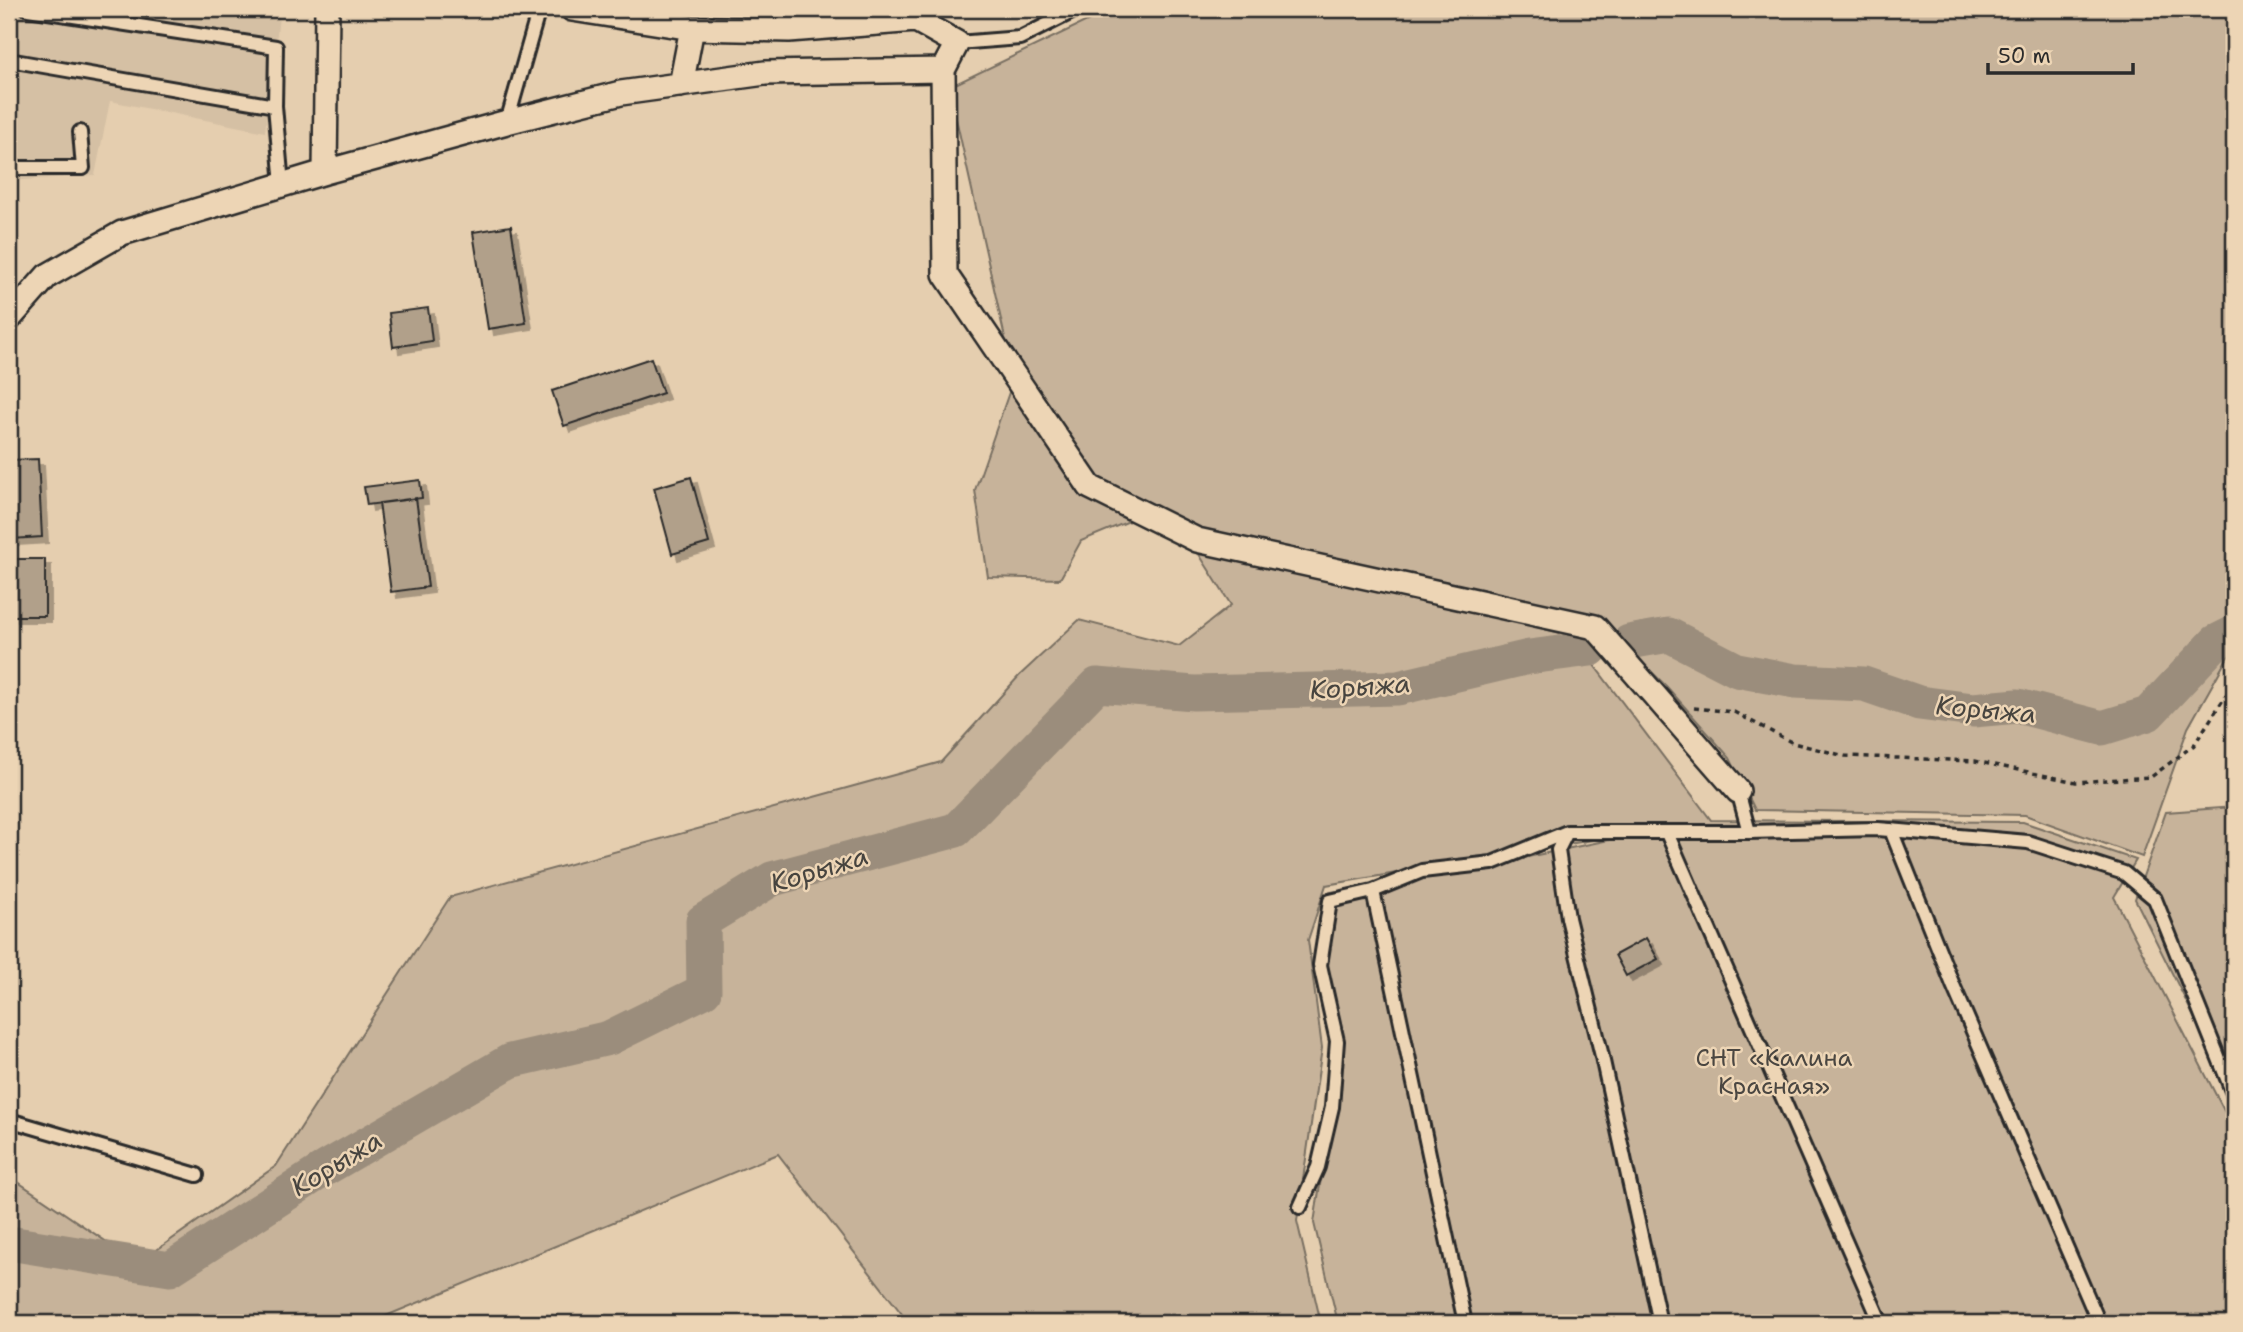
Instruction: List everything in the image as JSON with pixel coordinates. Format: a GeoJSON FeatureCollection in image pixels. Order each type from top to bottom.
{"type":"FeatureCollection","features":[{"type":"Feature","properties":{"kind":"street"},"geometry":{"type":"LineString","coordinates":[[325,172],[327,9]]}},
{"type":"Feature","properties":{"kind":"street"},"geometry":{"type":"LineString","coordinates":[[572,9],[692,28],[791,19],[916,20],[957,43],[943,70],[945,274],[1090,486],[1197,540],[1595,627],[1738,791]]}},
{"type":"Feature","properties":{"kind":"street"},"geometry":{"type":"LineString","coordinates":[[681,85],[692,28]]}},
{"type":"Feature","properties":{"kind":"street"},"geometry":{"type":"LineString","coordinates":[[9,319],[47,276],[122,233],[325,172],[507,122],[621,93],[765,73],[943,70]]}},
{"type":"Feature","properties":{"kind":"lane"},"geometry":{"type":"LineString","coordinates":[[28,9],[276,47],[275,106],[282,185]]}},
{"type":"Feature","properties":{"kind":"lane"},"geometry":{"type":"LineString","coordinates":[[507,122],[539,9]]}},
{"type":"Feature","properties":{"kind":"lane"},"geometry":{"type":"LineString","coordinates":[[957,43],[1020,38],[1079,9]]}},
{"type":"Feature","properties":{"kind":"lane"},"geometry":{"type":"LineString","coordinates":[[9,60],[275,106]]}},
{"type":"Feature","properties":{"kind":"lane"},"geometry":{"type":"LineString","coordinates":[[9,168],[83,167],[80,132]]}},
{"type":"Feature","properties":{"kind":"lane"},"geometry":{"type":"LineString","coordinates":[[1738,791],[1749,832]]}},
{"type":"Feature","properties":{"kind":"lane"},"geometry":{"type":"LineString","coordinates":[[1891,830],[1953,985],[2099,1323]]}},
{"type":"Feature","properties":{"kind":"lane"},"geometry":{"type":"LineString","coordinates":[[1300,1207],[1318,1167],[1332,1107],[1337,1041],[1320,965],[1331,901],[1373,891],[1422,871],[1492,863],[1567,831],[1667,833],[1891,830],[2028,842],[2124,873],[2155,899],[2234,1096]]}},
{"type":"Feature","properties":{"kind":"lane"},"geometry":{"type":"LineString","coordinates":[[1567,831],[1558,850],[1568,919],[1601,1052],[1660,1323]]}},
{"type":"Feature","properties":{"kind":"lane"},"geometry":{"type":"LineString","coordinates":[[1667,833],[1881,1323]]}},
{"type":"Feature","properties":{"kind":"lane"},"geometry":{"type":"LineString","coordinates":[[1373,891],[1465,1323]]}},
{"type":"Feature","properties":{"kind":"lane"},"geometry":{"type":"LineString","coordinates":[[9,1120],[197,1175]]}},
{"type":"Feature","properties":{"kind":"path"},"geometry":{"type":"LineString","coordinates":[[1664,706],[1734,712],[1793,743],[1845,757],[1975,761],[2076,782],[2151,777],[2194,745],[2234,683]]}},
{"type":"Feature","properties":{"kind":"shaded area"},"geometry":{"type":"Polygon","coordinates":[[[9,9],[280,9],[265,132],[110,101],[95,175],[9,181],[9,9]]]}},
{"type":"Feature","properties":{"kind":"green space"},"geometry":{"type":"Polygon","coordinates":[[[1112,9],[2234,9],[2234,646],[2188,728],[2142,857],[2025,815],[1755,810],[1730,758],[1667,687],[1596,617],[1466,586],[1134,519],[1081,541],[1060,579],[988,577],[975,490],[1014,378],[949,87],[1112,9]]]}},
{"type":"Feature","properties":{"kind":"green space","name":"СНТ «Калина Красная»"},"geometry":{"type":"Polygon","coordinates":[[[1197,551],[1371,585],[1572,636],[1711,820],[2023,822],[2136,860],[2114,897],[2234,1130],[2234,1323],[1338,1323],[1314,1223],[1343,1037],[1316,945],[1325,893],[1518,859],[1681,825],[1326,885],[1308,940],[1322,1048],[1297,1221],[1321,1323],[909,1323],[778,1154],[369,1323],[9,1323],[9,1176],[138,1263],[276,1166],[450,897],[941,762],[1019,676],[1079,620],[1179,646],[1231,605],[1197,551]]]}},
{"type":"Feature","properties":{"kind":"green space"},"geometry":{"type":"Polygon","coordinates":[[[2234,807],[2234,1097],[2135,899],[2166,812],[2234,807]]]}},
{"type":"Feature","properties":{"kind":"building"},"geometry":{"type":"Polygon","coordinates":[[[511,226],[526,323],[488,329],[473,232],[511,226]]]}},
{"type":"Feature","properties":{"kind":"building"},"geometry":{"type":"Polygon","coordinates":[[[428,308],[432,341],[393,347],[389,313],[428,308]]]}},
{"type":"Feature","properties":{"kind":"building"},"geometry":{"type":"Polygon","coordinates":[[[651,358],[663,393],[564,426],[552,391],[651,358]]]}},
{"type":"Feature","properties":{"kind":"building"},"geometry":{"type":"Polygon","coordinates":[[[38,459],[42,537],[12,539],[9,460],[38,459]]]}},
{"type":"Feature","properties":{"kind":"building"},"geometry":{"type":"Polygon","coordinates":[[[691,477],[709,543],[672,554],[654,488],[691,477]]]}},
{"type":"Feature","properties":{"kind":"building"},"geometry":{"type":"Polygon","coordinates":[[[420,480],[422,498],[367,505],[364,487],[420,480]]]}},
{"type":"Feature","properties":{"kind":"building"},"geometry":{"type":"Polygon","coordinates":[[[416,498],[428,587],[391,592],[379,503],[416,498]]]}},
{"type":"Feature","properties":{"kind":"building"},"geometry":{"type":"Polygon","coordinates":[[[11,559],[45,559],[45,616],[12,616],[11,559]]]}},
{"type":"Feature","properties":{"kind":"building"},"geometry":{"type":"Polygon","coordinates":[[[1646,938],[1658,959],[1626,976],[1615,955],[1646,938]]]}},
{"type":"Feature","properties":{"kind":"waterway","name":"Корыжа"},"geometry":{"type":"LineString","coordinates":[[1629,642],[1669,635],[1737,670],[1795,681],[1864,684],[1919,703],[1973,710],[2018,706],[2102,728],[2148,714],[2216,642],[2234,633]]}},
{"type":"Feature","properties":{"kind":"waterway","name":"Корыжа"},"geometry":{"type":"LineString","coordinates":[[9,1243],[170,1269],[326,1168],[510,1061],[609,1038],[704,991],[703,921],[772,879],[956,830],[1097,685],[1194,693],[1398,688],[1529,657],[1591,649]]}}]}
